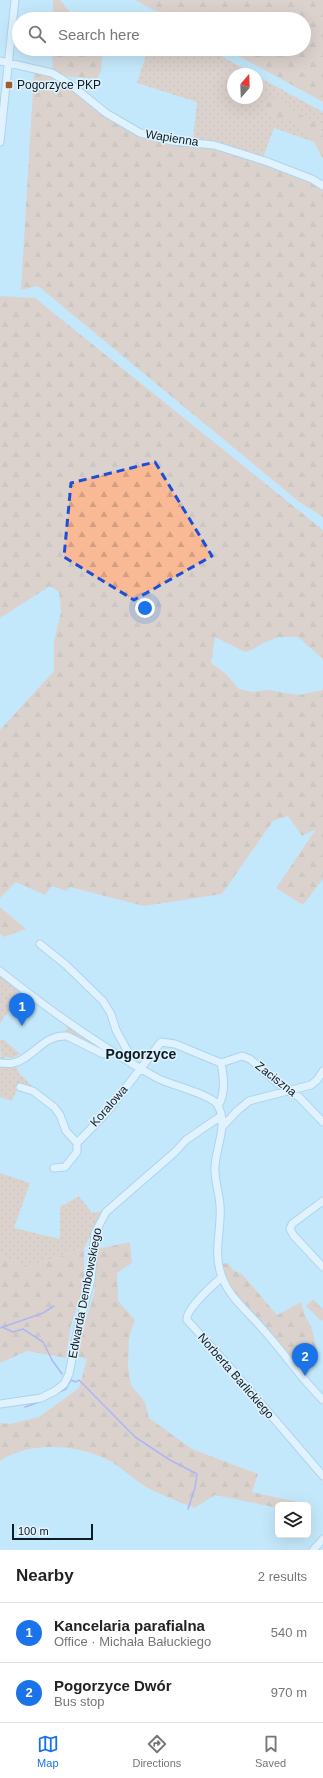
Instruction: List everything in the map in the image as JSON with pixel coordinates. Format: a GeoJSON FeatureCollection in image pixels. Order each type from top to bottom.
{"type":"FeatureCollection","features":[{"type":"Feature","properties":{"kind":"street"},"geometry":{"type":"LineString","coordinates":[[14,12],[15,0]]}},
{"type":"Feature","properties":{"kind":"street"},"geometry":{"type":"LineString","coordinates":[[0,142],[12,27]]}},
{"type":"Feature","properties":{"kind":"street","name":"Wapienna"},"geometry":{"type":"LineString","coordinates":[[0,60],[52,73],[70,84],[106,113],[140,134],[172,141],[214,145],[312,179],[323,186]]}},
{"type":"Feature","properties":{"kind":"street"},"geometry":{"type":"LineString","coordinates":[[40,944],[66,965],[103,1001],[111,1014],[116,1030],[128,1052],[125,1059]]}},
{"type":"Feature","properties":{"kind":"street"},"geometry":{"type":"LineString","coordinates":[[0,971],[57,1016],[125,1059],[165,1082],[211,1099],[218,1106],[222,1126],[215,1166],[220,1207],[217,1257],[222,1277],[230,1293],[261,1326],[307,1383],[323,1400]]}},
{"type":"Feature","properties":{"kind":"street"},"geometry":{"type":"LineString","coordinates":[[0,1063],[14,1063],[53,1038],[62,1036],[72,1038],[103,1054],[109,1054],[111,1050]]}},
{"type":"Feature","properties":{"kind":"street"},"geometry":{"type":"LineString","coordinates":[[141,1068],[161,1042],[175,1044],[221,1063],[223,1094],[222,1100],[218,1106]]}},
{"type":"Feature","properties":{"kind":"street","name":"Zaciszna"},"geometry":{"type":"LineString","coordinates":[[221,1063],[231,1058],[242,1056],[250,1059],[266,1074],[308,1104],[323,1122]]}},
{"type":"Feature","properties":{"kind":"street","name":"Koralowa"},"geometry":{"type":"LineString","coordinates":[[54,1168],[65,1167],[77,1152],[77,1143],[108,1112],[141,1068]]}},
{"type":"Feature","properties":{"kind":"street"},"geometry":{"type":"LineString","coordinates":[[222,1126],[249,1101],[311,1085],[317,1080],[323,1071]]}},
{"type":"Feature","properties":{"kind":"street"},"geometry":{"type":"LineString","coordinates":[[20,1087],[33,1091],[54,1106],[60,1115],[66,1131],[77,1143]]}},
{"type":"Feature","properties":{"kind":"street","name":"Edwarda Dembowskiego"},"geometry":{"type":"LineString","coordinates":[[0,1404],[40,1398],[55,1391],[64,1384],[69,1374],[78,1328],[91,1280],[95,1233],[100,1222],[111,1207],[175,1152],[186,1140],[221,1116]]}},
{"type":"Feature","properties":{"kind":"street"},"geometry":{"type":"LineString","coordinates":[[323,1201],[292,1224],[290,1229],[294,1236],[323,1266]]}},
{"type":"Feature","properties":{"kind":"street","name":"Norberta Barlickiego"},"geometry":{"type":"LineString","coordinates":[[222,1277],[187,1314],[187,1320],[228,1365],[323,1476]]}},
{"type":"Feature","properties":{"kind":"street"},"geometry":{"type":"LineString","coordinates":[[313,1550],[323,1539]]}},
{"type":"Feature","properties":{"kind":"highlighted area"},"geometry":{"type":"Polygon","coordinates":[[[155,462],[212,556],[134,600],[64,557],[71,483],[155,462]]]}},
{"type":"Feature","properties":{"kind":"green space"},"geometry":{"type":"Polygon","coordinates":[[[53,0],[60,0],[70,12],[53,12],[53,0]]]}},
{"type":"Feature","properties":{"kind":"green space"},"geometry":{"type":"Polygon","coordinates":[[[135,0],[323,0],[323,102],[239,56],[311,56],[311,12],[157,12],[135,0]]]}},
{"type":"Feature","properties":{"kind":"green space"},"geometry":{"type":"Polygon","coordinates":[[[52,56],[102,56],[101,71],[97,79],[63,76],[53,72],[52,56]]]}},
{"type":"Feature","properties":{"kind":"green space"},"geometry":{"type":"Polygon","coordinates":[[[146,56],[221,56],[242,68],[227,68],[227,104],[263,104],[263,79],[323,112],[323,137],[318,125],[290,120],[309,133],[314,142],[274,128],[263,158],[215,143],[193,139],[197,102],[137,83],[146,56]]]}},
{"type":"Feature","properties":{"kind":"green space"},"geometry":{"type":"Polygon","coordinates":[[[34,73],[52,75],[67,84],[116,124],[139,136],[215,148],[240,155],[312,181],[323,190],[323,517],[298,501],[38,286],[21,290],[34,73]]]}},
{"type":"Feature","properties":{"kind":"green space"},"geometry":{"type":"Polygon","coordinates":[[[273,98],[318,125],[323,137],[323,159],[309,133],[290,120],[283,122],[264,107],[265,100],[273,98]]]}},
{"type":"Feature","properties":{"kind":"green space"},"geometry":{"type":"Polygon","coordinates":[[[0,296],[35,298],[323,530],[323,659],[298,637],[279,637],[245,652],[215,637],[211,663],[225,673],[239,689],[252,692],[267,690],[299,695],[323,690],[323,879],[303,905],[276,888],[316,829],[302,836],[288,816],[273,821],[222,894],[144,906],[70,887],[66,891],[52,886],[45,895],[16,882],[0,898],[0,730],[54,671],[54,641],[61,612],[59,592],[50,586],[0,618],[0,296]]]}},
{"type":"Feature","properties":{"kind":"green space"},"geometry":{"type":"Polygon","coordinates":[[[0,907],[26,929],[4,937],[0,934],[0,907]]]}},
{"type":"Feature","properties":{"kind":"green space"},"geometry":{"type":"Polygon","coordinates":[[[0,975],[25,996],[4,1017],[0,1024],[0,975]]]}},
{"type":"Feature","properties":{"kind":"green space"},"geometry":{"type":"Polygon","coordinates":[[[68,1027],[101,1048],[99,1050],[63,1033],[68,1027]]]}},
{"type":"Feature","properties":{"kind":"green space"},"geometry":{"type":"Polygon","coordinates":[[[0,1040],[4,1040],[20,1054],[12,1058],[5,1057],[4,1060],[1,1060],[0,1040]]]}},
{"type":"Feature","properties":{"kind":"green space"},"geometry":{"type":"Polygon","coordinates":[[[0,1066],[16,1066],[19,1073],[35,1089],[19,1085],[12,1101],[0,1097],[0,1066]]]}},
{"type":"Feature","properties":{"kind":"green space"},"geometry":{"type":"Polygon","coordinates":[[[0,1173],[30,1183],[14,1228],[60,1239],[60,1207],[79,1196],[92,1213],[104,1211],[84,1248],[27,1268],[0,1255],[0,1173]]]}},
{"type":"Feature","properties":{"kind":"green space"},"geometry":{"type":"Polygon","coordinates":[[[130,1242],[132,1263],[117,1273],[118,1301],[135,1320],[129,1337],[128,1367],[131,1385],[145,1402],[149,1418],[192,1449],[258,1474],[252,1492],[297,1502],[275,1502],[275,1507],[215,1495],[194,1508],[146,1487],[108,1460],[83,1451],[68,1448],[54,1447],[25,1450],[0,1461],[0,1423],[10,1424],[39,1417],[79,1388],[87,1359],[77,1356],[94,1294],[97,1249],[130,1242]]]}},
{"type":"Feature","properties":{"kind":"green space"},"geometry":{"type":"Polygon","coordinates":[[[84,1248],[84,1286],[71,1325],[66,1358],[27,1351],[0,1363],[0,1255],[27,1268],[84,1248]]]}},
{"type":"Feature","properties":{"kind":"green space"},"geometry":{"type":"Polygon","coordinates":[[[228,1263],[233,1270],[242,1274],[277,1315],[301,1302],[305,1316],[311,1326],[317,1349],[309,1352],[313,1366],[305,1368],[295,1364],[230,1286],[221,1264],[228,1263]]]}},
{"type":"Feature","properties":{"kind":"green space"},"geometry":{"type":"Polygon","coordinates":[[[313,1299],[323,1309],[323,1320],[321,1321],[306,1306],[313,1299]]]}},
{"type":"Feature","properties":{"kind":"waterway"},"geometry":{"type":"LineString","coordinates":[[0,1328],[43,1313],[54,1306]]}},
{"type":"Feature","properties":{"kind":"waterway"},"geometry":{"type":"LineString","coordinates":[[2,1327],[13,1332],[23,1329],[43,1342],[52,1360],[62,1374]]}},
{"type":"Feature","properties":{"kind":"waterway"},"geometry":{"type":"LineString","coordinates":[[57,1393],[66,1389],[71,1380],[76,1382],[79,1380],[135,1437],[170,1460],[197,1474],[195,1488],[188,1509]]}},
{"type":"Feature","properties":{"kind":"waterway"},"geometry":{"type":"LineString","coordinates":[[25,1407],[42,1401]]}},
{"type":"Feature","properties":{"kind":"place","name":"Pogorzyce PKP"},"geometry":{"type":"Point","coordinates":[9,85]}},
{"type":"Feature","properties":{"kind":"place","name":"Kancelaria parafialna"},"geometry":{"type":"Point","coordinates":[22,1026]}},
{"type":"Feature","properties":{"kind":"place","name":"Pogorzyce Dwór"},"geometry":{"type":"Point","coordinates":[305,1376]}},
{"type":"Feature","properties":{"kind":"district","name":"Pogorzyce"},"geometry":{"type":"Point","coordinates":[141,1054]}}]}
